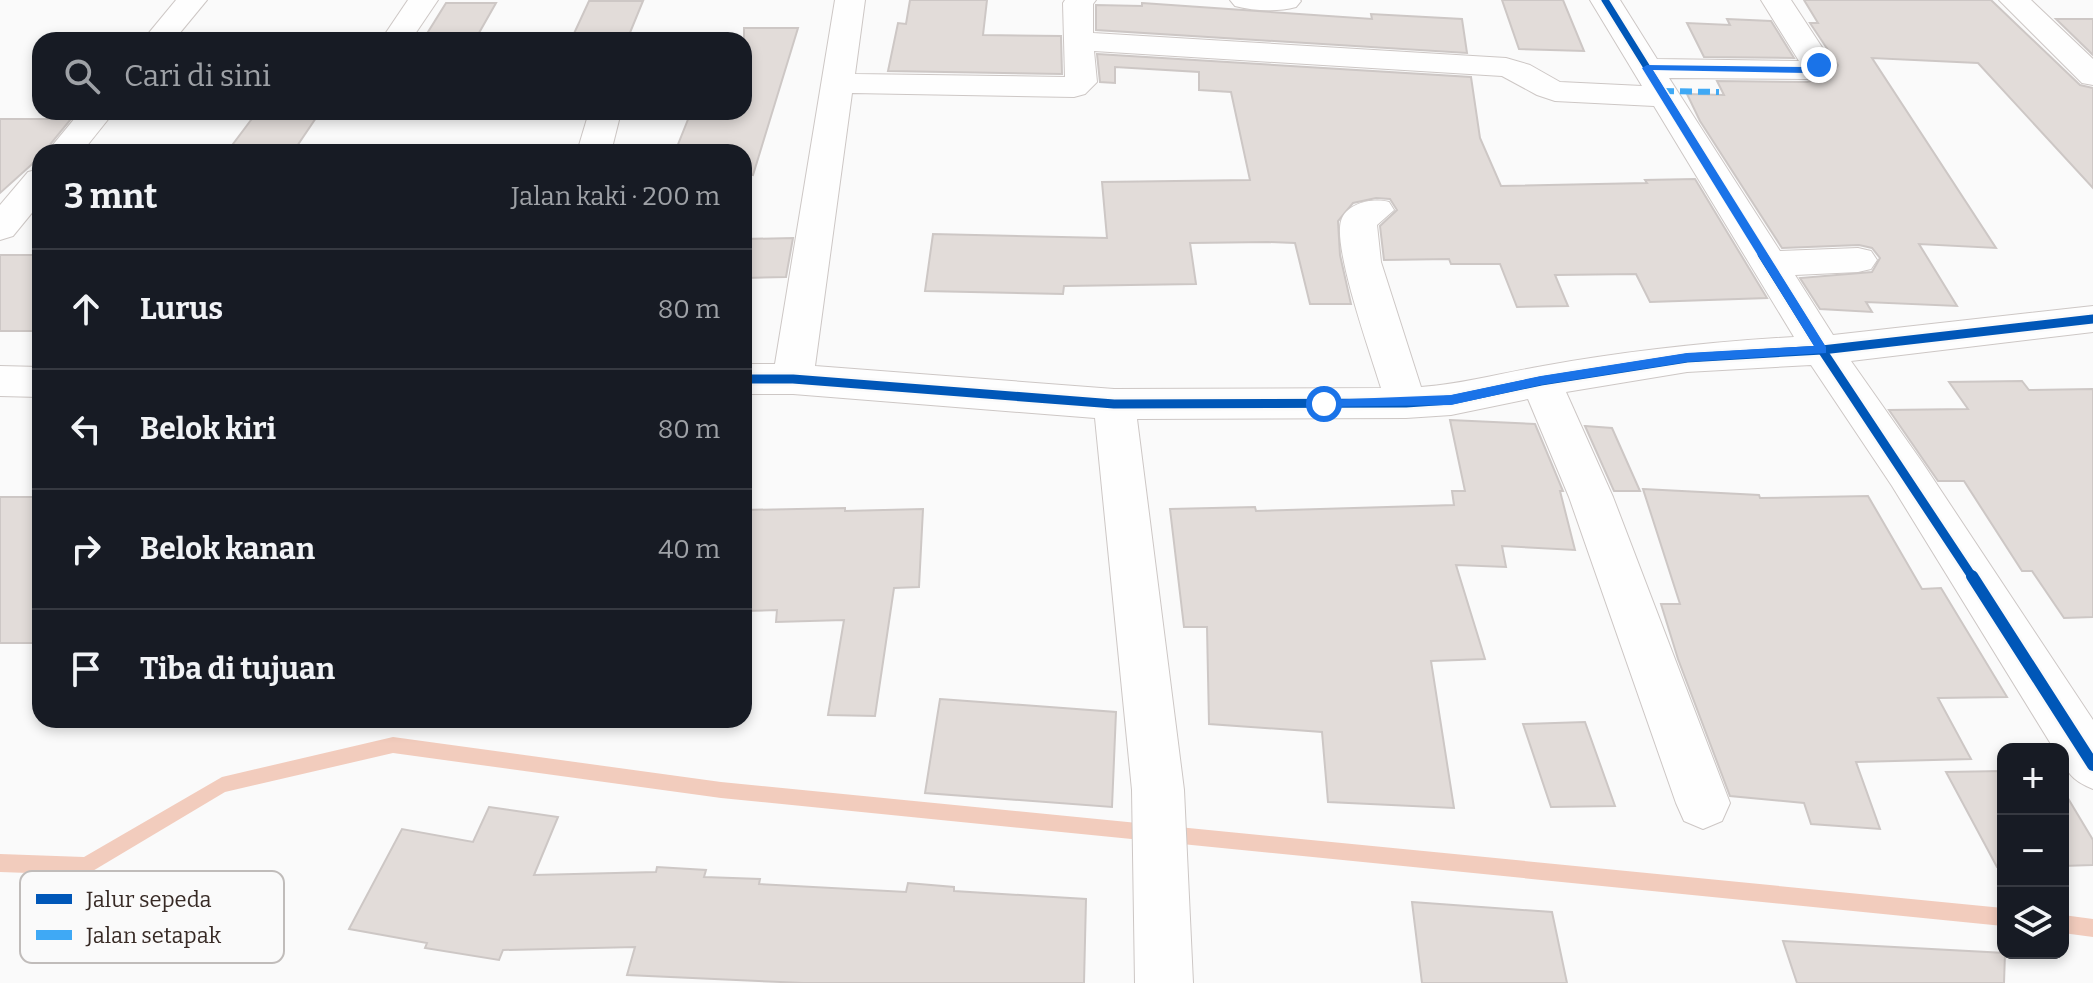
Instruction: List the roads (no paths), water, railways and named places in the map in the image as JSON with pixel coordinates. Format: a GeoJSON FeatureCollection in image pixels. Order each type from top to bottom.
{"type":"FeatureCollection","features":[{"type":"Feature","properties":{"kind":"street"},"geometry":{"type":"LineString","coordinates":[[165,32],[192,0]]}},
{"type":"Feature","properties":{"kind":"street"},"geometry":{"type":"LineString","coordinates":[[401,32],[423,0]]}},
{"type":"Feature","properties":{"kind":"street"},"geometry":{"type":"LineString","coordinates":[[793,379],[850,0]]}},
{"type":"Feature","properties":{"kind":"street"},"geometry":{"type":"LineString","coordinates":[[839,83],[1074,87],[1081,82],[1078,41],[1078,3],[1081,0]]}},
{"type":"Feature","properties":{"kind":"street"},"geometry":{"type":"LineString","coordinates":[[1245,0],[1286,1]]}},
{"type":"Feature","properties":{"kind":"street"},"geometry":{"type":"LineString","coordinates":[[1605,0],[1822,350],[1907,474],[2093,765]]}},
{"type":"Feature","properties":{"kind":"street"},"geometry":{"type":"LineString","coordinates":[[1078,41],[1506,67],[1529,75],[1542,86],[1555,91],[1819,67],[1776,0]]}},
{"type":"Feature","properties":{"kind":"street"},"geometry":{"type":"LineString","coordinates":[[2014,0],[2093,76]]}},
{"type":"Feature","properties":{"kind":"street"},"geometry":{"type":"LineString","coordinates":[[71,144],[91,120]]}},
{"type":"Feature","properties":{"kind":"street"},"geometry":{"type":"LineString","coordinates":[[596,144],[603,120]]}},
{"type":"Feature","properties":{"kind":"street"},"geometry":{"type":"LineString","coordinates":[[0,228],[32,190]]}},
{"type":"Feature","properties":{"kind":"street"},"geometry":{"type":"LineString","coordinates":[[1376,210],[1359,221],[1362,262],[1406,403]]}},
{"type":"Feature","properties":{"kind":"street"},"geometry":{"type":"LineString","coordinates":[[1770,264],[1858,260]]}},
{"type":"Feature","properties":{"kind":"street"},"geometry":{"type":"LineString","coordinates":[[752,379],[793,379],[1114,404],[1406,403],[1451,400],[1541,381],[1687,358],[1822,350],[2093,319]]}},
{"type":"Feature","properties":{"kind":"street"},"geometry":{"type":"LineString","coordinates":[[0,381],[32,382]]}},
{"type":"Feature","properties":{"kind":"street"},"geometry":{"type":"LineString","coordinates":[[1541,381],[1591,497],[1703,803]]}},
{"type":"Feature","properties":{"kind":"street"},"geometry":{"type":"LineString","coordinates":[[1114,404],[1158,790],[1164,968]]}},
{"type":"Feature","properties":{"kind":"waterway"},"geometry":{"type":"LineString","coordinates":[[0,863],[86,866],[222,785],[393,745],[721,790],[1997,916]]}},
{"type":"Feature","properties":{"kind":"waterway"},"geometry":{"type":"LineString","coordinates":[[2069,925],[2093,928]]}}]}
